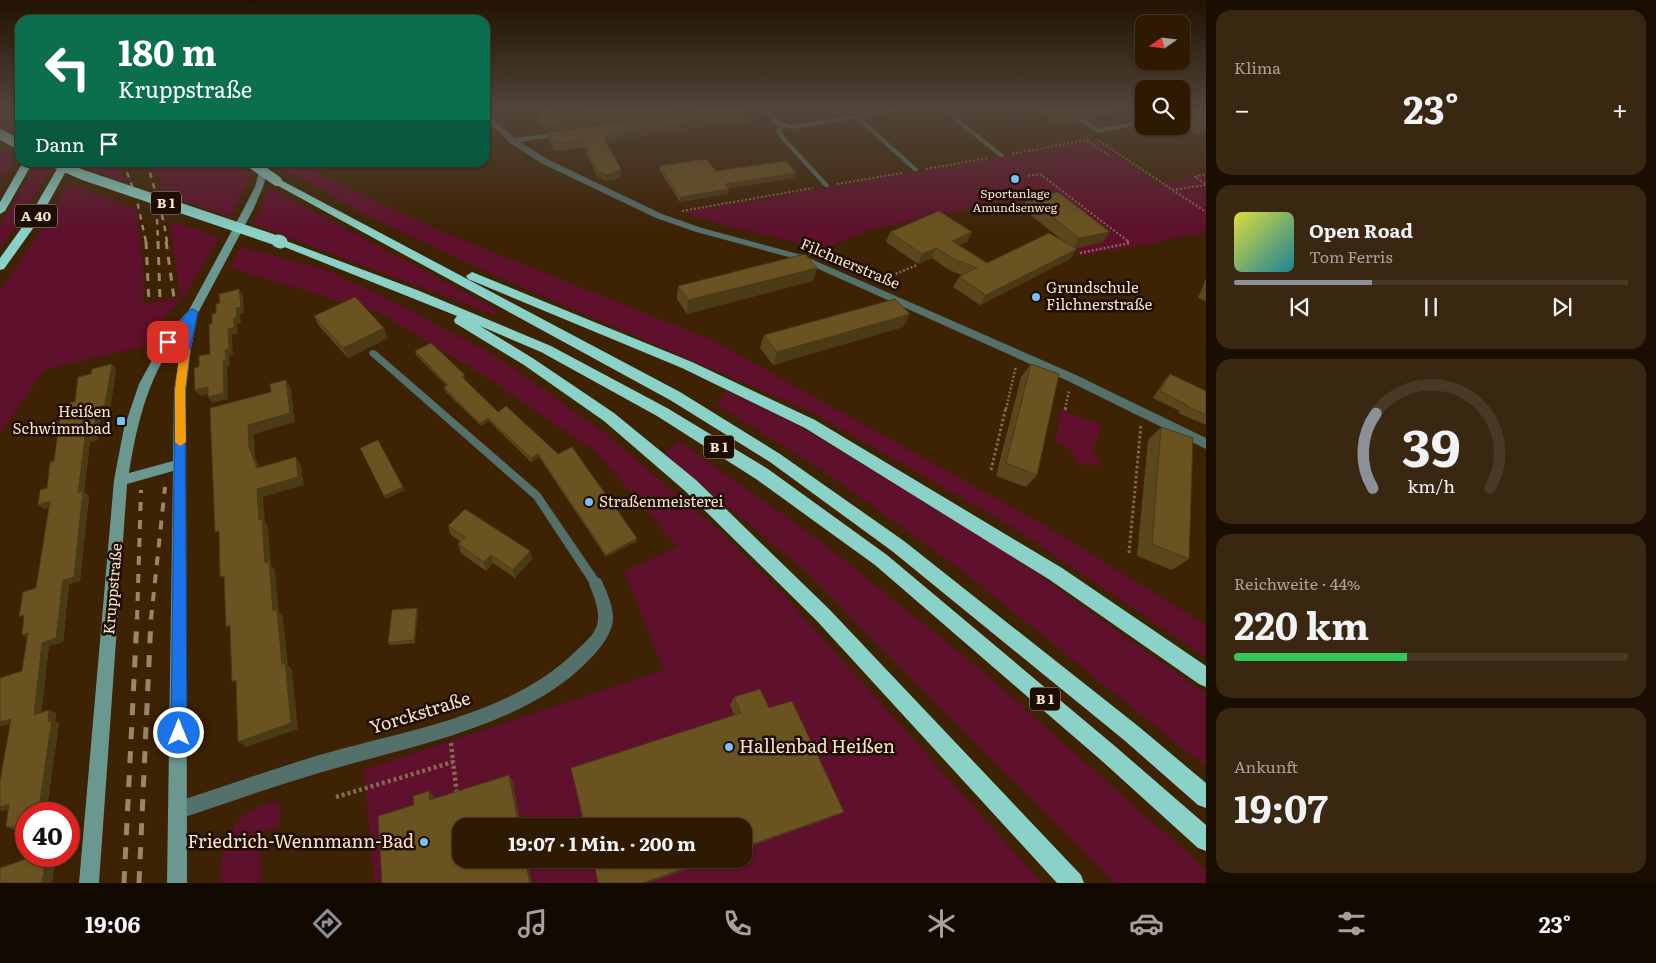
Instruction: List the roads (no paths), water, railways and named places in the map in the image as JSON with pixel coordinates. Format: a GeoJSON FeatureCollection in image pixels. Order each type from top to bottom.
{"type":"FeatureCollection","features":[{"type":"Feature","properties":{"kind":"highway","name":"A 40"},"geometry":{"type":"LineString","coordinates":[[0,211],[25,167]]}},
{"type":"Feature","properties":{"kind":"highway","name":"A 40"},"geometry":{"type":"LineString","coordinates":[[0,266],[34,220],[63,167]]}},
{"type":"Feature","properties":{"kind":"highway","name":"B 1"},"geometry":{"type":"LineString","coordinates":[[65,167],[83,175],[281,242],[413,292],[546,349],[662,412],[762,474],[882,560],[1109,754],[1206,840]]}},
{"type":"Feature","properties":{"kind":"highway"},"geometry":{"type":"LineString","coordinates":[[256,167],[277,181],[675,396],[775,458],[898,546],[1130,733],[1206,797]]}},
{"type":"Feature","properties":{"kind":"highway"},"geometry":{"type":"LineString","coordinates":[[385,240],[687,365],[810,424],[1056,574],[1206,678]]}},
{"type":"Feature","properties":{"kind":"highway"},"geometry":{"type":"LineString","coordinates":[[413,292],[529,362],[601,412],[690,485],[824,615],[1073,883]]}},
{"type":"Feature","properties":{"kind":"street","name":"Filchnerstraße"},"geometry":{"type":"LineString","coordinates":[[527,150],[544,161],[659,216],[699,230],[799,257],[867,286],[1072,378],[1206,444]]}},
{"type":"Feature","properties":{"kind":"street","name":"Kruppstraße"},"geometry":{"type":"LineString","coordinates":[[89,883],[122,480],[130,428],[145,384],[168,342],[193,312],[248,210],[261,182],[265,167]]}},
{"type":"Feature","properties":{"kind":"street","name":"Kruppstraße"},"geometry":{"type":"LineString","coordinates":[[177,883],[180,390],[185,349],[193,312]]}},
{"type":"Feature","properties":{"kind":"street"},"geometry":{"type":"LineString","coordinates":[[122,480],[181,464]]}},
{"type":"Feature","properties":{"kind":"street","name":"Yorckstraße"},"geometry":{"type":"LineString","coordinates":[[178,810],[293,772],[477,717],[501,708],[559,679],[582,659],[604,627],[605,608],[596,584]]}},
{"type":"Feature","properties":{"kind":"lane"},"geometry":{"type":"LineString","coordinates":[[794,150],[827,186]]}},
{"type":"Feature","properties":{"kind":"lane"},"geometry":{"type":"LineString","coordinates":[[894,150],[916,170]]}},
{"type":"Feature","properties":{"kind":"lane"},"geometry":{"type":"LineString","coordinates":[[994,150],[1002,156]]}},
{"type":"Feature","properties":{"kind":"lane"},"geometry":{"type":"LineString","coordinates":[[373,354],[538,496],[596,584]]}},
{"type":"Feature","properties":{"kind":"railway"},"geometry":{"type":"LineString","coordinates":[[125,167],[136,196],[146,242]]}},
{"type":"Feature","properties":{"kind":"railway"},"geometry":{"type":"LineString","coordinates":[[148,167],[164,223],[167,242]]}},
{"type":"Feature","properties":{"kind":"railway"},"geometry":{"type":"LineString","coordinates":[[157,219],[158,242]]}},
{"type":"Feature","properties":{"kind":"railway"},"geometry":{"type":"LineString","coordinates":[[146,241],[149,303]]}},
{"type":"Feature","properties":{"kind":"railway"},"geometry":{"type":"LineString","coordinates":[[158,241],[160,300]]}},
{"type":"Feature","properties":{"kind":"railway"},"geometry":{"type":"LineString","coordinates":[[166,241],[174,298]]}},
{"type":"Feature","properties":{"kind":"railway"},"geometry":{"type":"LineString","coordinates":[[151,619],[165,487]]}},
{"type":"Feature","properties":{"kind":"railway"},"geometry":{"type":"LineString","coordinates":[[137,619],[141,490]]}},
{"type":"Feature","properties":{"kind":"railway"},"geometry":{"type":"LineString","coordinates":[[124,883],[137,618]]}},
{"type":"Feature","properties":{"kind":"railway"},"geometry":{"type":"LineString","coordinates":[[139,883],[151,618]]}},
{"type":"Feature","properties":{"kind":"place","name":"Sportanlage Amundsenweg"},"geometry":{"type":"Point","coordinates":[1015,179]}},
{"type":"Feature","properties":{"kind":"place","name":"Grundschule Filchnerstraße"},"geometry":{"type":"Point","coordinates":[1036,297]}},
{"type":"Feature","properties":{"kind":"place","name":"Heißen Schwimmbad"},"geometry":{"type":"Point","coordinates":[121,421]}},
{"type":"Feature","properties":{"kind":"place","name":"Straßenmeisterei"},"geometry":{"type":"Point","coordinates":[589,502]}},
{"type":"Feature","properties":{"kind":"place","name":"Hallenbad Heißen"},"geometry":{"type":"Point","coordinates":[729,747]}},
{"type":"Feature","properties":{"kind":"place","name":"Friedrich-Wennmann-Bad"},"geometry":{"type":"Point","coordinates":[424,842]}}]}
